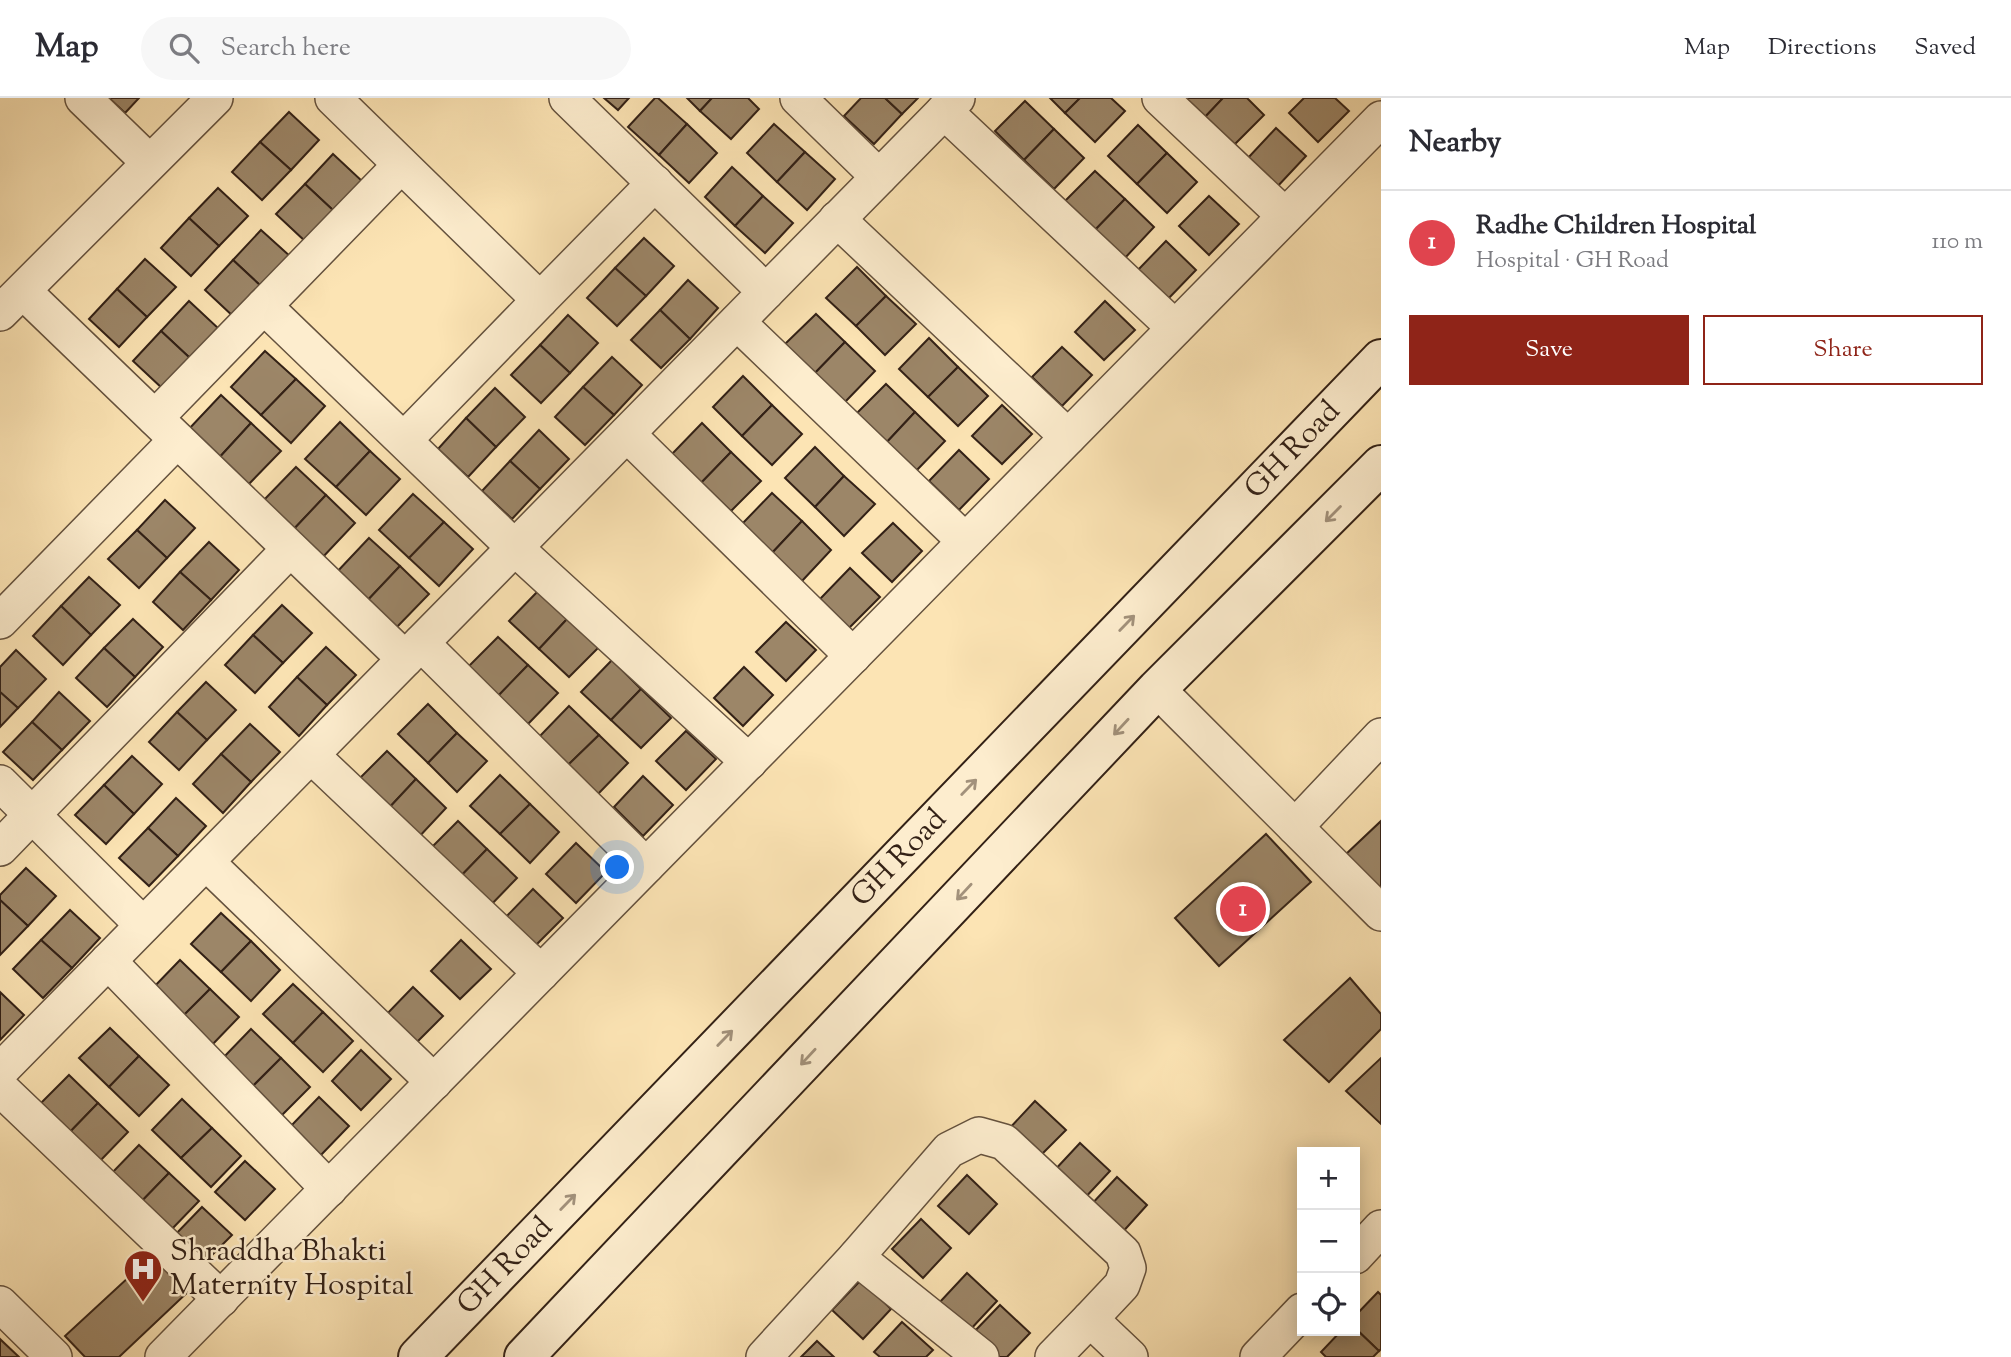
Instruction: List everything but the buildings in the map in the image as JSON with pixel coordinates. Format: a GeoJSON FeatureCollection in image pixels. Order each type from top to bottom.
{"type":"FeatureCollection","features":[{"type":"Feature","properties":{"kind":"main road","name":"GH Road"},"geometry":{"type":"LineString","coordinates":[[418,1357],[1381,359]]}},
{"type":"Feature","properties":{"kind":"main road"},"geometry":{"type":"LineString","coordinates":[[524,1357],[1157,689],[1381,465]]}},
{"type":"Feature","properties":{"kind":"street"},"geometry":{"type":"LineString","coordinates":[[83,98],[149,162]]}},
{"type":"Feature","properties":{"kind":"street"},"geometry":{"type":"LineString","coordinates":[[215,98],[12,302],[166,429],[290,549],[413,651],[646,866]]}},
{"type":"Feature","properties":{"kind":"street"},"geometry":{"type":"LineString","coordinates":[[332,98],[540,300]]}},
{"type":"Feature","properties":{"kind":"street"},"geometry":{"type":"LineString","coordinates":[[568,98],[766,292]]}},
{"type":"Feature","properties":{"kind":"street"},"geometry":{"type":"LineString","coordinates":[[798,98],[879,177]]}},
{"type":"Feature","properties":{"kind":"street"},"geometry":{"type":"LineString","coordinates":[[1160,98],[1285,216]]}},
{"type":"Feature","properties":{"kind":"street"},"geometry":{"type":"LineString","coordinates":[[1367,98],[1381,112]]}},
{"type":"Feature","properties":{"kind":"street"},"geometry":{"type":"LineString","coordinates":[[0,1070],[950,105],[1175,328]]}},
{"type":"Feature","properties":{"kind":"street"},"geometry":{"type":"LineString","coordinates":[[163,1357],[1381,118]]}},
{"type":"Feature","properties":{"kind":"street"},"geometry":{"type":"LineString","coordinates":[[0,621],[166,429],[264,306],[401,165]]}},
{"type":"Feature","properties":{"kind":"street"},"geometry":{"type":"LineString","coordinates":[[404,440],[655,183]]}},
{"type":"Feature","properties":{"kind":"street"},"geometry":{"type":"LineString","coordinates":[[837,219],[1068,437]]}},
{"type":"Feature","properties":{"kind":"street"},"geometry":{"type":"LineString","coordinates":[[264,306],[515,548],[749,762]]}},
{"type":"Feature","properties":{"kind":"street"},"geometry":{"type":"LineString","coordinates":[[737,322],[965,541]]}},
{"type":"Feature","properties":{"kind":"street"},"geometry":{"type":"LineString","coordinates":[[626,434],[853,656]]}},
{"type":"Feature","properties":{"kind":"street"},"geometry":{"type":"LineString","coordinates":[[0,848],[290,549]]}},
{"type":"Feature","properties":{"kind":"street"},"geometry":{"type":"LineString","coordinates":[[1157,689],[1381,913]]}},
{"type":"Feature","properties":{"kind":"street"},"geometry":{"type":"LineString","coordinates":[[1296,827],[1381,736]]}},
{"type":"Feature","properties":{"kind":"street"},"geometry":{"type":"LineString","coordinates":[[311,755],[541,973]]}},
{"type":"Feature","properties":{"kind":"street"},"geometry":{"type":"LineString","coordinates":[[0,783],[143,925]]}},
{"type":"Feature","properties":{"kind":"street"},"geometry":{"type":"LineString","coordinates":[[206,862],[435,1082]]}},
{"type":"Feature","properties":{"kind":"street"},"geometry":{"type":"LineString","coordinates":[[108,961],[329,1189]]}},
{"type":"Feature","properties":{"kind":"street"},"geometry":{"type":"LineString","coordinates":[[0,1088],[220,1299]]}},
{"type":"Feature","properties":{"kind":"street"},"geometry":{"type":"LineString","coordinates":[[764,1357],[949,1150],[979,1135],[1004,1142],[1123,1253],[1128,1268],[1122,1284],[1053,1357]]}},
{"type":"Feature","properties":{"kind":"street"},"geometry":{"type":"LineString","coordinates":[[1360,1251],[1381,1228]]}},
{"type":"Feature","properties":{"kind":"street"},"geometry":{"type":"LineString","coordinates":[[856,1257],[981,1357]]}},
{"type":"Feature","properties":{"kind":"street"},"geometry":{"type":"LineString","coordinates":[[0,1304],[54,1357]]}},
{"type":"Feature","properties":{"kind":"street"},"geometry":{"type":"LineString","coordinates":[[1258,1357],[1297,1316]]}},
{"type":"Feature","properties":{"kind":"street"},"geometry":{"type":"LineString","coordinates":[[1090,1319],[1130,1357]]}},
{"type":"Feature","properties":{"kind":"place","name":"Radhe Children Hospital"},"geometry":{"type":"Point","coordinates":[1243,909]}},
{"type":"Feature","properties":{"kind":"place","name":"Shraddha Bhakti Maternity Hospital"},"geometry":{"type":"Point","coordinates":[143,1303]}}]}
